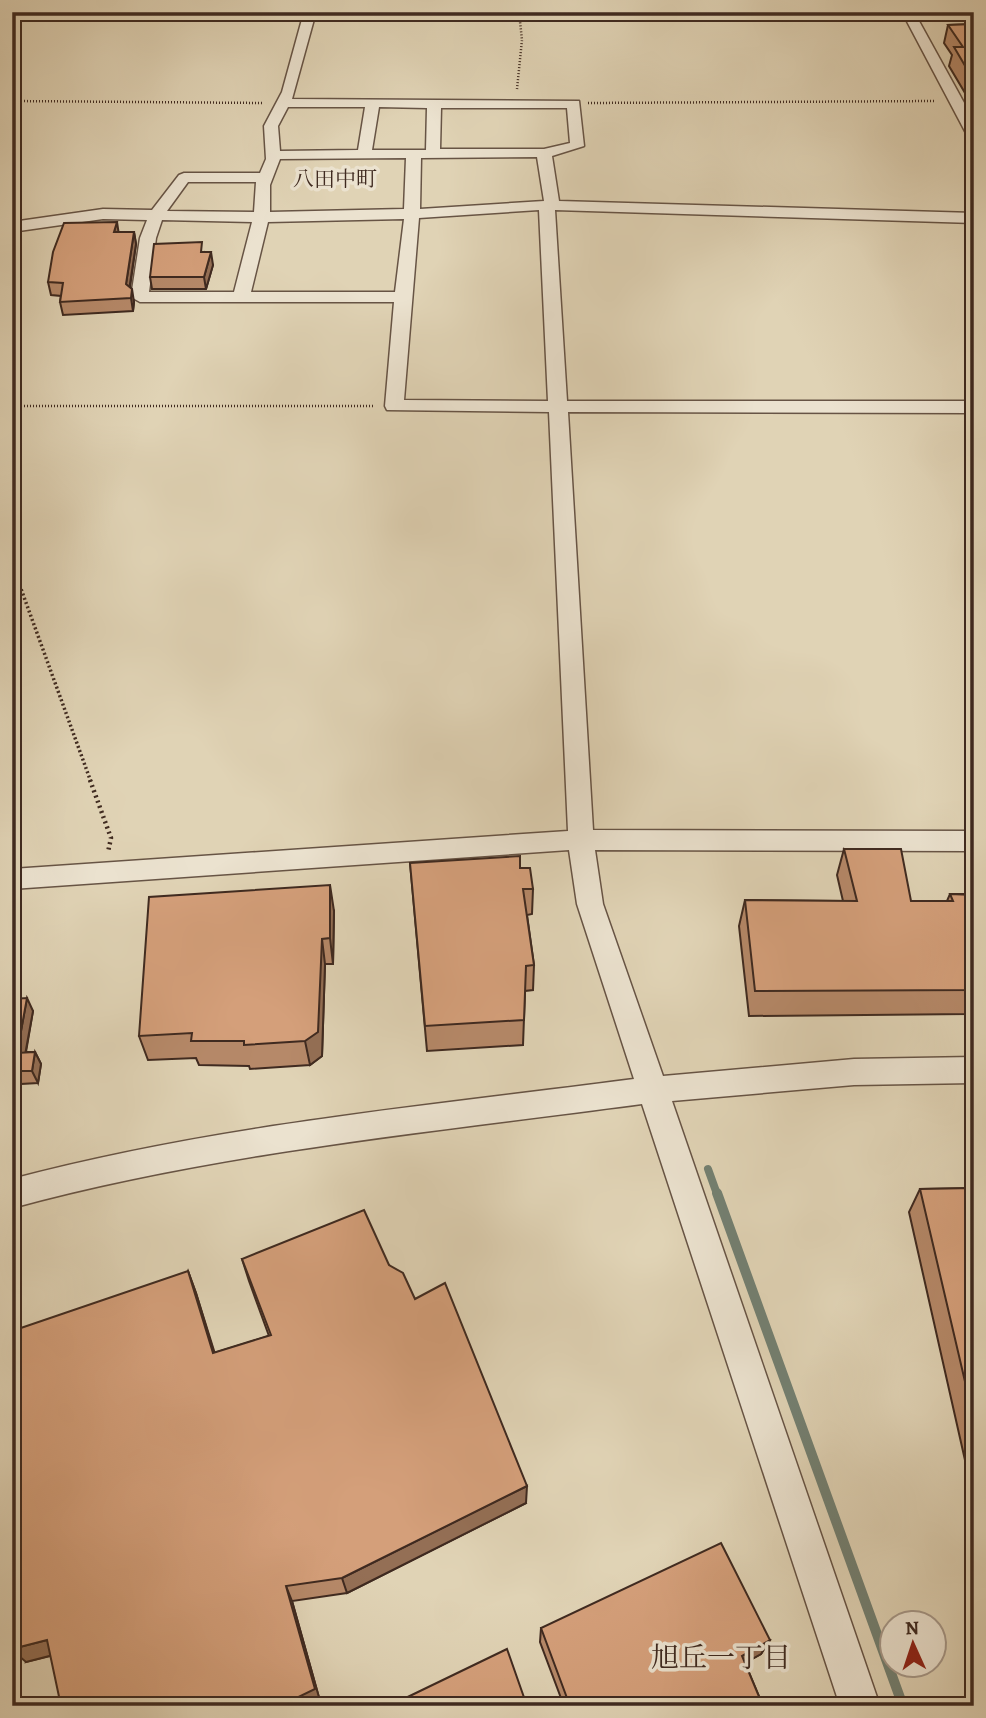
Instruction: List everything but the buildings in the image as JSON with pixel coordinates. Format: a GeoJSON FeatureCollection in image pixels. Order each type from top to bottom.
{"type":"FeatureCollection","features":[{"type":"Feature","properties":{"kind":"street"},"geometry":{"type":"LineString","coordinates":[[241,297],[261,217],[265,177],[272,155],[271,126],[284,103],[310,12]]}},
{"type":"Feature","properties":{"kind":"street"},"geometry":{"type":"LineString","coordinates":[[908,12],[974,135]]}},
{"type":"Feature","properties":{"kind":"street"},"geometry":{"type":"LineString","coordinates":[[272,155],[544,153],[577,146],[574,104],[284,103]]}},
{"type":"Feature","properties":{"kind":"street"},"geometry":{"type":"LineString","coordinates":[[364,155],[373,103]]}},
{"type":"Feature","properties":{"kind":"street"},"geometry":{"type":"LineString","coordinates":[[433,154],[434,104]]}},
{"type":"Feature","properties":{"kind":"street"},"geometry":{"type":"LineString","coordinates":[[544,153],[550,205],[581,840],[590,905],[860,1706]]}},
{"type":"Feature","properties":{"kind":"street"},"geometry":{"type":"LineString","coordinates":[[414,154],[412,214],[394,406],[974,407]]}},
{"type":"Feature","properties":{"kind":"street"},"geometry":{"type":"LineString","coordinates":[[265,177],[184,178],[156,215],[148,238],[140,297],[403,297]]}},
{"type":"Feature","properties":{"kind":"street"},"geometry":{"type":"LineString","coordinates":[[12,227],[103,214],[261,217],[412,214],[550,205],[974,218]]}},
{"type":"Feature","properties":{"kind":"street"},"geometry":{"type":"LineString","coordinates":[[12,880],[581,840],[974,841]]}},
{"type":"Feature","properties":{"kind":"street"},"geometry":{"type":"LineString","coordinates":[[12,1194],[93,1172],[309,1135],[652,1090],[854,1072],[974,1070]]}},
{"type":"Feature","properties":{"kind":"path"},"geometry":{"type":"LineString","coordinates":[[516,104],[522,40],[519,12]]}},
{"type":"Feature","properties":{"kind":"path"},"geometry":{"type":"LineString","coordinates":[[12,101],[284,103]]}},
{"type":"Feature","properties":{"kind":"path"},"geometry":{"type":"LineString","coordinates":[[574,104],[955,101]]}},
{"type":"Feature","properties":{"kind":"path"},"geometry":{"type":"LineString","coordinates":[[12,406],[394,406]]}},
{"type":"Feature","properties":{"kind":"path"},"geometry":{"type":"LineString","coordinates":[[12,564],[111,838],[104,873]]}},
{"type":"Feature","properties":{"kind":"waterway"},"geometry":{"type":"LineString","coordinates":[[708,1169],[717,1194]]}},
{"type":"Feature","properties":{"kind":"waterway"},"geometry":{"type":"LineString","coordinates":[[717,1193],[903,1706]]}},
{"type":"Feature","properties":{"kind":"district","name":"八田中町"},"geometry":{"type":"Point","coordinates":[335,179]}},
{"type":"Feature","properties":{"kind":"district","name":"旭丘一丁目"},"geometry":{"type":"Point","coordinates":[721,1657]}}]}
